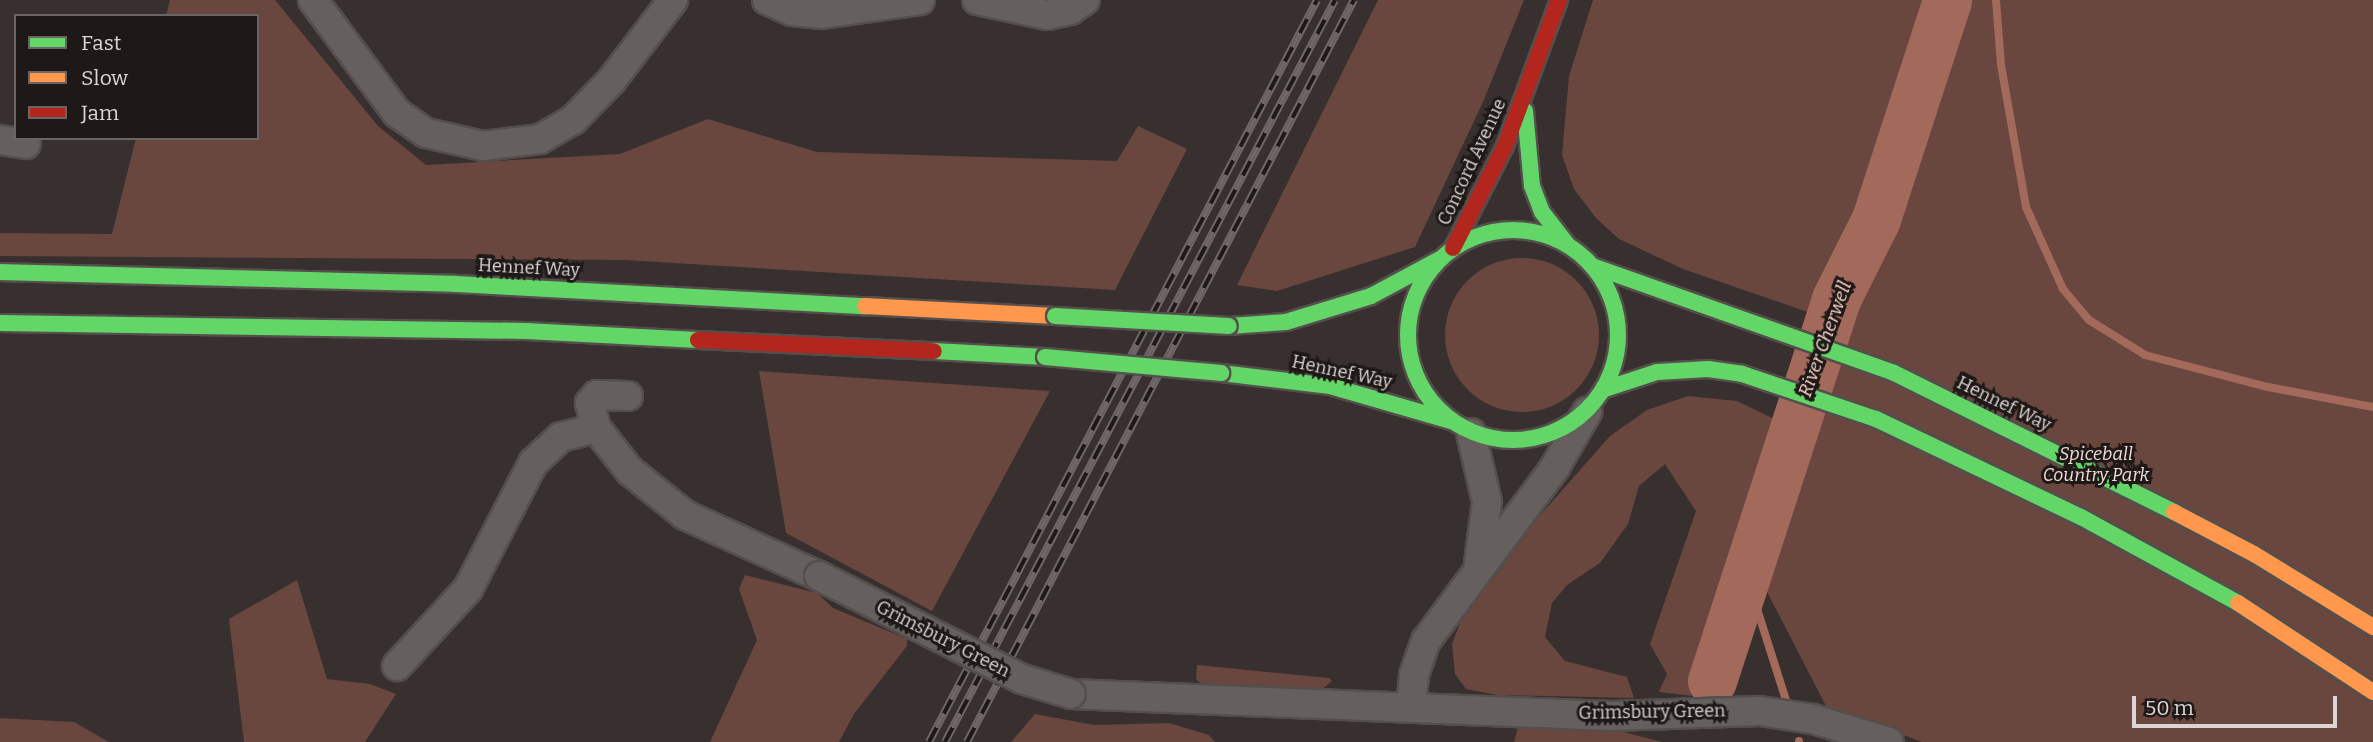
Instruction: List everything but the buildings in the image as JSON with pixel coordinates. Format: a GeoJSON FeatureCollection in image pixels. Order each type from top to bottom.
{"type":"FeatureCollection","features":[{"type":"Feature","properties":{"kind":"main road","name":"Concord Avenue"},"geometry":{"type":"LineString","coordinates":[[1452,248],[1493,170],[1559,0]]}},
{"type":"Feature","properties":{"kind":"main road","name":"Concord Avenue"},"geometry":{"type":"LineString","coordinates":[[1525,92],[1532,186],[1542,212],[1567,244]]}},
{"type":"Feature","properties":{"kind":"main road"},"geometry":{"type":"LineString","coordinates":[[1509,229],[1539,232],[1567,244],[1595,267],[1611,295],[1619,327],[1617,359],[1605,389],[1587,412],[1562,429],[1532,439],[1501,441],[1462,427],[1430,401],[1414,374],[1407,344],[1409,313],[1420,284],[1452,248],[1479,234],[1509,229]]}},
{"type":"Feature","properties":{"kind":"main road","name":"Hennef Way"},"geometry":{"type":"LineString","coordinates":[[0,272],[455,284],[1229,326],[1286,322],[1371,296],[1439,260]]}},
{"type":"Feature","properties":{"kind":"main road","name":"Hennef Way"},"geometry":{"type":"LineString","coordinates":[[1595,267],[1894,373],[2014,429],[2254,554],[2373,626]]}},
{"type":"Feature","properties":{"kind":"main road","name":"Hennef Way"},"geometry":{"type":"LineString","coordinates":[[0,323],[526,331],[1045,357],[1331,386],[1462,427]]}},
{"type":"Feature","properties":{"kind":"main road"},"geometry":{"type":"LineString","coordinates":[[1605,389],[1657,372],[1708,369],[1742,374],[1876,419],[2081,517],[2214,589],[2373,692]]}},
{"type":"Feature","properties":{"kind":"street"},"geometry":{"type":"LineString","coordinates":[[313,0],[397,113],[426,133],[483,146],[540,139],[572,120],[612,80],[673,0]]}},
{"type":"Feature","properties":{"kind":"street"},"geometry":{"type":"LineString","coordinates":[[767,0],[792,11],[822,14],[903,2]]}},
{"type":"Feature","properties":{"kind":"street"},"geometry":{"type":"LineString","coordinates":[[977,0],[1047,15],[1070,10],[1085,0]]}},
{"type":"Feature","properties":{"kind":"street"},"geometry":{"type":"LineString","coordinates":[[397,666],[468,589],[533,463],[561,438],[596,428],[590,413],[592,398],[628,396]]}},
{"type":"Feature","properties":{"kind":"street"},"geometry":{"type":"LineString","coordinates":[[1411,705],[1414,676],[1426,641],[1555,467],[1587,412]]}},
{"type":"Feature","properties":{"kind":"street"},"geometry":{"type":"LineString","coordinates":[[1462,427],[1487,502],[1479,566]]}},
{"type":"Feature","properties":{"kind":"street","name":"Grimsbury Green"},"geometry":{"type":"LineString","coordinates":[[596,428],[630,471],[685,515],[819,576],[1022,679],[1071,694],[1276,704],[1411,705],[1612,716],[1749,711],[1813,719],[1889,742]]}},
{"type":"Feature","properties":{"kind":"green space"},"geometry":{"type":"Polygon","coordinates":[[[170,0],[275,0],[378,126],[426,165],[620,154],[708,119],[817,152],[1117,161],[1138,126],[1187,149],[1115,290],[625,260],[0,256],[0,233],[112,234],[136,140],[259,140],[259,14],[166,14],[170,0]]]}},
{"type":"Feature","properties":{"kind":"green space"},"geometry":{"type":"Polygon","coordinates":[[[1378,0],[1524,0],[1483,102],[1415,247],[1277,291],[1237,285],[1378,0]]]}},
{"type":"Feature","properties":{"kind":"green space","name":"Spiceball Country Park"},"geometry":{"type":"Polygon","coordinates":[[[1593,0],[2373,0],[2373,742],[1922,742],[1826,706],[1764,586],[1851,327],[1683,269],[1619,239],[1596,218],[1574,189],[1562,155],[1569,76],[1593,0]]]}},
{"type":"Feature","properties":{"kind":"green space"},"geometry":{"type":"Polygon","coordinates":[[[1522,258],[1551,264],[1576,281],[1593,306],[1599,335],[1593,364],[1576,389],[1551,406],[1522,412],[1493,406],[1468,389],[1451,364],[1445,335],[1451,306],[1468,281],[1493,264],[1522,258]]]}},
{"type":"Feature","properties":{"kind":"green space"},"geometry":{"type":"Polygon","coordinates":[[[759,371],[1050,391],[932,611],[786,533],[759,371]]]}},
{"type":"Feature","properties":{"kind":"green space"},"geometry":{"type":"Polygon","coordinates":[[[1688,396],[1737,401],[1787,425],[1708,654],[1703,687],[1694,696],[1659,692],[1667,674],[1650,644],[1696,511],[1665,464],[1639,486],[1628,524],[1600,563],[1567,585],[1552,603],[1545,637],[1565,661],[1627,677],[1634,698],[1497,695],[1466,689],[1455,674],[1452,644],[1464,613],[1499,562],[1610,436],[1647,410],[1688,396]]]}},
{"type":"Feature","properties":{"kind":"green space"},"geometry":{"type":"Polygon","coordinates":[[[745,575],[817,593],[833,608],[907,639],[907,646],[854,714],[839,742],[710,742],[757,640],[739,589],[745,575]]]}},
{"type":"Feature","properties":{"kind":"green space"},"geometry":{"type":"Polygon","coordinates":[[[297,580],[327,679],[370,684],[396,694],[365,742],[244,742],[229,619],[297,580]]]}},
{"type":"Feature","properties":{"kind":"green space"},"geometry":{"type":"Polygon","coordinates":[[[1197,665],[1329,678],[1332,681],[1314,696],[1204,686],[1196,679],[1197,665]]]}},
{"type":"Feature","properties":{"kind":"green space"},"geometry":{"type":"Polygon","coordinates":[[[1035,714],[1094,725],[1169,723],[1209,735],[1215,742],[1011,742],[1035,714]]]}},
{"type":"Feature","properties":{"kind":"green space"},"geometry":{"type":"Polygon","coordinates":[[[0,718],[74,722],[109,742],[0,742],[0,718]]]}},
{"type":"Feature","properties":{"kind":"green space"},"geometry":{"type":"Polygon","coordinates":[[[1519,723],[1620,731],[1662,742],[1514,742],[1519,723]]]}},
{"type":"Feature","properties":{"kind":"waterway","name":"River Cherwell"},"geometry":{"type":"LineString","coordinates":[[1712,681],[1836,299],[1876,219],[1947,0]]}},
{"type":"Feature","properties":{"kind":"waterway"},"geometry":{"type":"LineString","coordinates":[[1996,0],[2001,65],[2026,207],[2063,289],[2089,320],[2145,355],[2268,387],[2373,407]]}},
{"type":"Feature","properties":{"kind":"waterway"},"geometry":{"type":"LineString","coordinates":[[1746,574],[1787,703]]}},
{"type":"Feature","properties":{"kind":"railway"},"geometry":{"type":"LineString","coordinates":[[929,742],[1317,0]]}},
{"type":"Feature","properties":{"kind":"railway"},"geometry":{"type":"LineString","coordinates":[[945,742],[1335,0]]}},
{"type":"Feature","properties":{"kind":"railway"},"geometry":{"type":"LineString","coordinates":[[967,742],[1354,0]]}},
{"type":"Feature","properties":{"kind":"traffic: fast"},"geometry":{"type":"LineString","coordinates":[[1525,111],[1532,186],[1542,212],[1567,244]]}},
{"type":"Feature","properties":{"kind":"traffic: fast"},"geometry":{"type":"LineString","coordinates":[[1513,230],[1534,232],[1553,238],[1572,247],[1588,260],[1601,276],[1610,295],[1616,314],[1618,335],[1616,356],[1610,375],[1601,394],[1588,410],[1572,423],[1553,432],[1534,438],[1513,440],[1492,438],[1473,432],[1454,423],[1438,410],[1425,394],[1416,375],[1410,356],[1408,335],[1410,314],[1416,295],[1425,276],[1438,260],[1454,247],[1473,238],[1492,232],[1513,230]]}},
{"type":"Feature","properties":{"kind":"traffic: fast"},"geometry":{"type":"LineString","coordinates":[[1229,326],[1286,322],[1371,296],[1438,260]]}},
{"type":"Feature","properties":{"kind":"traffic: fast"},"geometry":{"type":"LineString","coordinates":[[1595,267],[1894,373],[2174,512]]}},
{"type":"Feature","properties":{"kind":"traffic: fast"},"geometry":{"type":"LineString","coordinates":[[0,272],[455,284],[865,306]]}},
{"type":"Feature","properties":{"kind":"traffic: fast"},"geometry":{"type":"LineString","coordinates":[[1055,316],[1229,326]]}},
{"type":"Feature","properties":{"kind":"traffic: fast"},"geometry":{"type":"LineString","coordinates":[[0,323],[526,331],[698,340]]}},
{"type":"Feature","properties":{"kind":"traffic: fast"},"geometry":{"type":"LineString","coordinates":[[934,351],[1045,357]]}},
{"type":"Feature","properties":{"kind":"traffic: fast"},"geometry":{"type":"LineString","coordinates":[[1045,357],[1221,373]]}},
{"type":"Feature","properties":{"kind":"traffic: fast"},"geometry":{"type":"LineString","coordinates":[[1605,389],[1657,372],[1708,369],[1742,374],[1876,419],[2081,517],[2238,603]]}},
{"type":"Feature","properties":{"kind":"traffic: fast"},"geometry":{"type":"LineString","coordinates":[[1221,373],[1330,386],[1451,421]]}},
{"type":"Feature","properties":{"kind":"traffic: slow"},"geometry":{"type":"LineString","coordinates":[[865,306],[1055,316]]}},
{"type":"Feature","properties":{"kind":"traffic: slow"},"geometry":{"type":"LineString","coordinates":[[2174,512],[2254,554],[2373,627]]}},
{"type":"Feature","properties":{"kind":"traffic: slow"},"geometry":{"type":"LineString","coordinates":[[2238,603],[2373,692]]}},
{"type":"Feature","properties":{"kind":"traffic: jam"},"geometry":{"type":"LineString","coordinates":[[1453,248],[1505,146],[1559,0]]}},
{"type":"Feature","properties":{"kind":"traffic: jam"},"geometry":{"type":"LineString","coordinates":[[698,340],[934,351]]}}]}
